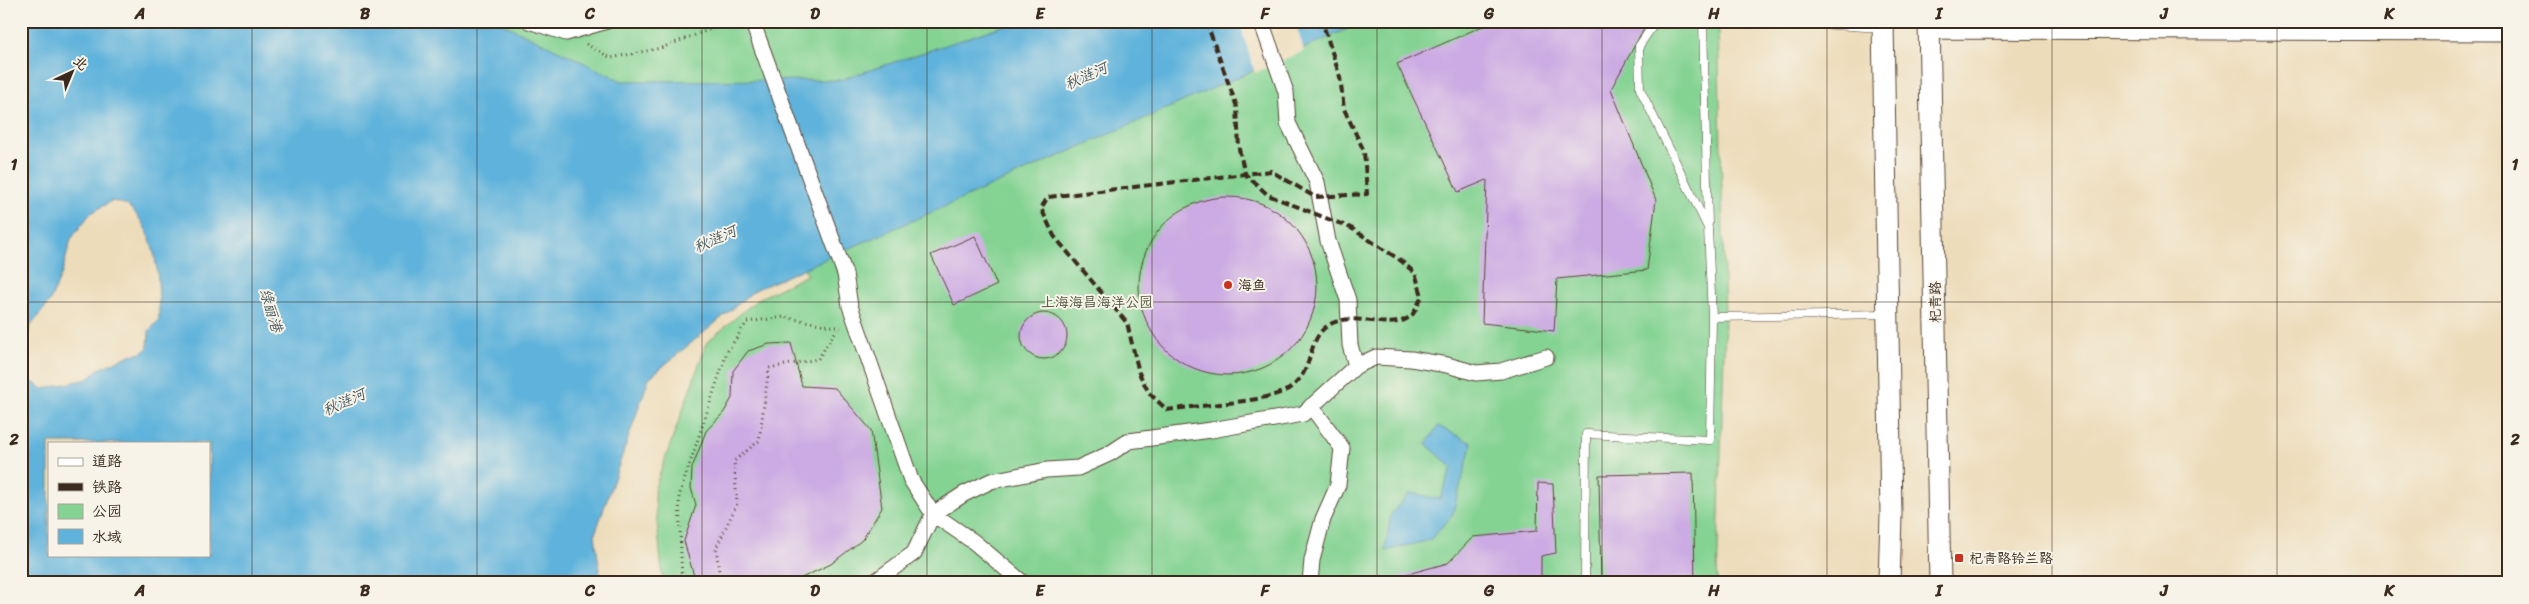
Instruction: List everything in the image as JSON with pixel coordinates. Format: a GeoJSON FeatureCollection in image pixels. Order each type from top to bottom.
{"type":"FeatureCollection","features":[{"type":"Feature","properties":{"kind":"main road"},"geometry":{"type":"LineString","coordinates":[[1883,25],[1888,314],[1889,583]]}},
{"type":"Feature","properties":{"kind":"main road"},"geometry":{"type":"LineString","coordinates":[[1929,25],[2508,30]]}},
{"type":"Feature","properties":{"kind":"main road","name":"杞青路"},"geometry":{"type":"LineString","coordinates":[[1929,25],[1940,583]]}},
{"type":"Feature","properties":{"kind":"street"},"geometry":{"type":"LineString","coordinates":[[529,21],[566,33],[607,21]]}},
{"type":"Feature","properties":{"kind":"street"},"geometry":{"type":"LineString","coordinates":[[752,21],[780,91],[845,274],[850,306],[856,326],[912,480],[933,514],[974,542],[1023,583]]}},
{"type":"Feature","properties":{"kind":"street"},"geometry":{"type":"LineString","coordinates":[[1261,21],[1286,92],[1288,123],[1317,182],[1328,242],[1348,300],[1350,345],[1356,366]]}},
{"type":"Feature","properties":{"kind":"street"},"geometry":{"type":"LineString","coordinates":[[873,583],[914,553],[933,514],[964,494],[991,481],[1047,470],[1078,468],[1109,454],[1129,441],[1303,414],[1356,366],[1376,357],[1411,359],[1447,365],[1476,373],[1501,371],[1546,357]]}},
{"type":"Feature","properties":{"kind":"street"},"geometry":{"type":"LineString","coordinates":[[1310,583],[1312,560],[1316,544],[1338,485],[1342,448],[1311,406]]}},
{"type":"Feature","properties":{"kind":"lane"},"geometry":{"type":"LineString","coordinates":[[1656,21],[1639,46],[1640,89],[1708,228]]}},
{"type":"Feature","properties":{"kind":"lane"},"geometry":{"type":"LineString","coordinates":[[1584,583],[1586,434],[1710,440],[1712,317],[1703,21]]}},
{"type":"Feature","properties":{"kind":"lane"},"geometry":{"type":"LineString","coordinates":[[1799,21],[1803,24],[1883,25]]}},
{"type":"Feature","properties":{"kind":"lane"},"geometry":{"type":"LineString","coordinates":[[1712,317],[1888,314]]}},
{"type":"Feature","properties":{"kind":"path"},"geometry":{"type":"LineString","coordinates":[[566,33],[611,58],[662,48],[732,21]]}},
{"type":"Feature","properties":{"kind":"path"},"geometry":{"type":"LineString","coordinates":[[816,21],[838,28],[855,21]]}},
{"type":"Feature","properties":{"kind":"path"},"geometry":{"type":"LineString","coordinates":[[682,583],[680,496],[727,352],[747,322],[784,317],[837,329],[856,326]]}},
{"type":"Feature","properties":{"kind":"path"},"geometry":{"type":"LineString","coordinates":[[720,580],[716,548],[737,504],[734,461],[759,441],[769,368],[818,359],[837,329]]}},
{"type":"Feature","properties":{"kind":"green space","name":"上海海昌海洋公园"},"geometry":{"type":"Polygon","coordinates":[[[470,21],[1718,21],[1725,319],[1717,583],[663,583],[654,490],[707,342],[758,299],[807,275],[742,108],[609,97],[470,21]]]}},
{"type":"Feature","properties":{"kind":"water"},"geometry":{"type":"Polygon","coordinates":[[[21,21],[497,21],[622,81],[840,80],[1018,21],[1366,21],[755,290],[649,378],[595,534],[601,583],[21,583],[21,374],[43,389],[88,379],[97,370],[130,355],[142,353],[148,347],[149,331],[159,320],[159,290],[152,244],[139,218],[127,206],[111,201],[90,214],[71,239],[62,273],[50,301],[30,327],[21,357],[21,21]]]}},
{"type":"Feature","properties":{"kind":"water"},"geometry":{"type":"Polygon","coordinates":[[[1438,426],[1472,443],[1452,516],[1430,540],[1385,551],[1391,514],[1410,493],[1440,499],[1452,467],[1426,444],[1438,426]]]}},
{"type":"Feature","properties":{"kind":"pier"},"geometry":{"type":"Polygon","coordinates":[[[1239,21],[1295,21],[1304,51],[1255,73],[1239,21]]]}},
{"type":"Feature","properties":{"kind":"building"},"geometry":{"type":"Polygon","coordinates":[[[1494,21],[1648,21],[1611,89],[1656,200],[1647,270],[1557,279],[1554,331],[1482,323],[1487,180],[1458,192],[1397,64],[1494,21]]]}},
{"type":"Feature","properties":{"kind":"building","name":"海鱼"},"geometry":{"type":"Polygon","coordinates":[[[1228,197],[1262,204],[1277,212],[1291,223],[1302,237],[1310,252],[1317,286],[1310,320],[1302,335],[1291,349],[1277,360],[1262,368],[1228,375],[1194,368],[1179,360],[1165,349],[1154,335],[1146,320],[1139,286],[1146,252],[1154,237],[1165,223],[1179,212],[1194,204],[1228,197]]]}},
{"type":"Feature","properties":{"kind":"building"},"geometry":{"type":"Polygon","coordinates":[[[975,236],[997,285],[954,305],[931,255],[975,236]]]}},
{"type":"Feature","properties":{"kind":"building"},"geometry":{"type":"Polygon","coordinates":[[[1044,313],[1057,317],[1063,323],[1067,336],[1063,349],[1057,355],[1044,359],[1031,355],[1025,349],[1021,336],[1025,323],[1031,317],[1044,313]]]}},
{"type":"Feature","properties":{"kind":"building"},"geometry":{"type":"Polygon","coordinates":[[[791,343],[802,386],[835,388],[871,430],[882,508],[862,540],[831,564],[791,583],[696,583],[684,541],[696,505],[691,488],[692,468],[706,431],[724,412],[732,398],[733,371],[748,351],[769,344],[791,343]]]}},
{"type":"Feature","properties":{"kind":"building"},"geometry":{"type":"Polygon","coordinates":[[[1693,473],[1695,583],[1601,583],[1599,475],[1693,473]]]}},
{"type":"Feature","properties":{"kind":"building"},"geometry":{"type":"Polygon","coordinates":[[[1538,483],[1553,484],[1556,553],[1541,556],[1541,583],[1394,583],[1393,578],[1448,563],[1473,537],[1537,531],[1538,483]]]}},
{"type":"Feature","properties":{"kind":"railway"},"geometry":{"type":"LineString","coordinates":[[1206,21],[1237,107],[1239,149],[1245,174],[1268,195],[1351,228],[1400,260],[1415,273],[1422,296],[1413,314],[1402,321],[1392,323],[1348,319],[1337,321],[1327,326],[1321,331],[1314,343],[1305,371],[1293,386],[1287,390],[1246,401],[1167,410],[1149,393],[1139,373],[1127,323],[1054,236],[1041,208],[1048,197],[1271,171],[1315,197],[1367,194],[1364,151],[1344,109],[1340,77],[1322,21]]}},
{"type":"Feature","properties":{"kind":"place","name":"海鱼"},"geometry":{"type":"Point","coordinates":[1228,285]}},
{"type":"Feature","properties":{"kind":"place","name":"杞青路铃兰路"},"geometry":{"type":"Point","coordinates":[1959,558]}},
{"type":"Feature","properties":{"kind":"water label","name":"秋涟河"},"geometry":{"type":"Point","coordinates":[1086,76]}},
{"type":"Feature","properties":{"kind":"water label","name":"秋涟河"},"geometry":{"type":"Point","coordinates":[715,239]}},
{"type":"Feature","properties":{"kind":"water label","name":"绿丽港"},"geometry":{"type":"Point","coordinates":[271,310]}},
{"type":"Feature","properties":{"kind":"water label","name":"秋涟河"},"geometry":{"type":"Point","coordinates":[344,402]}}]}
